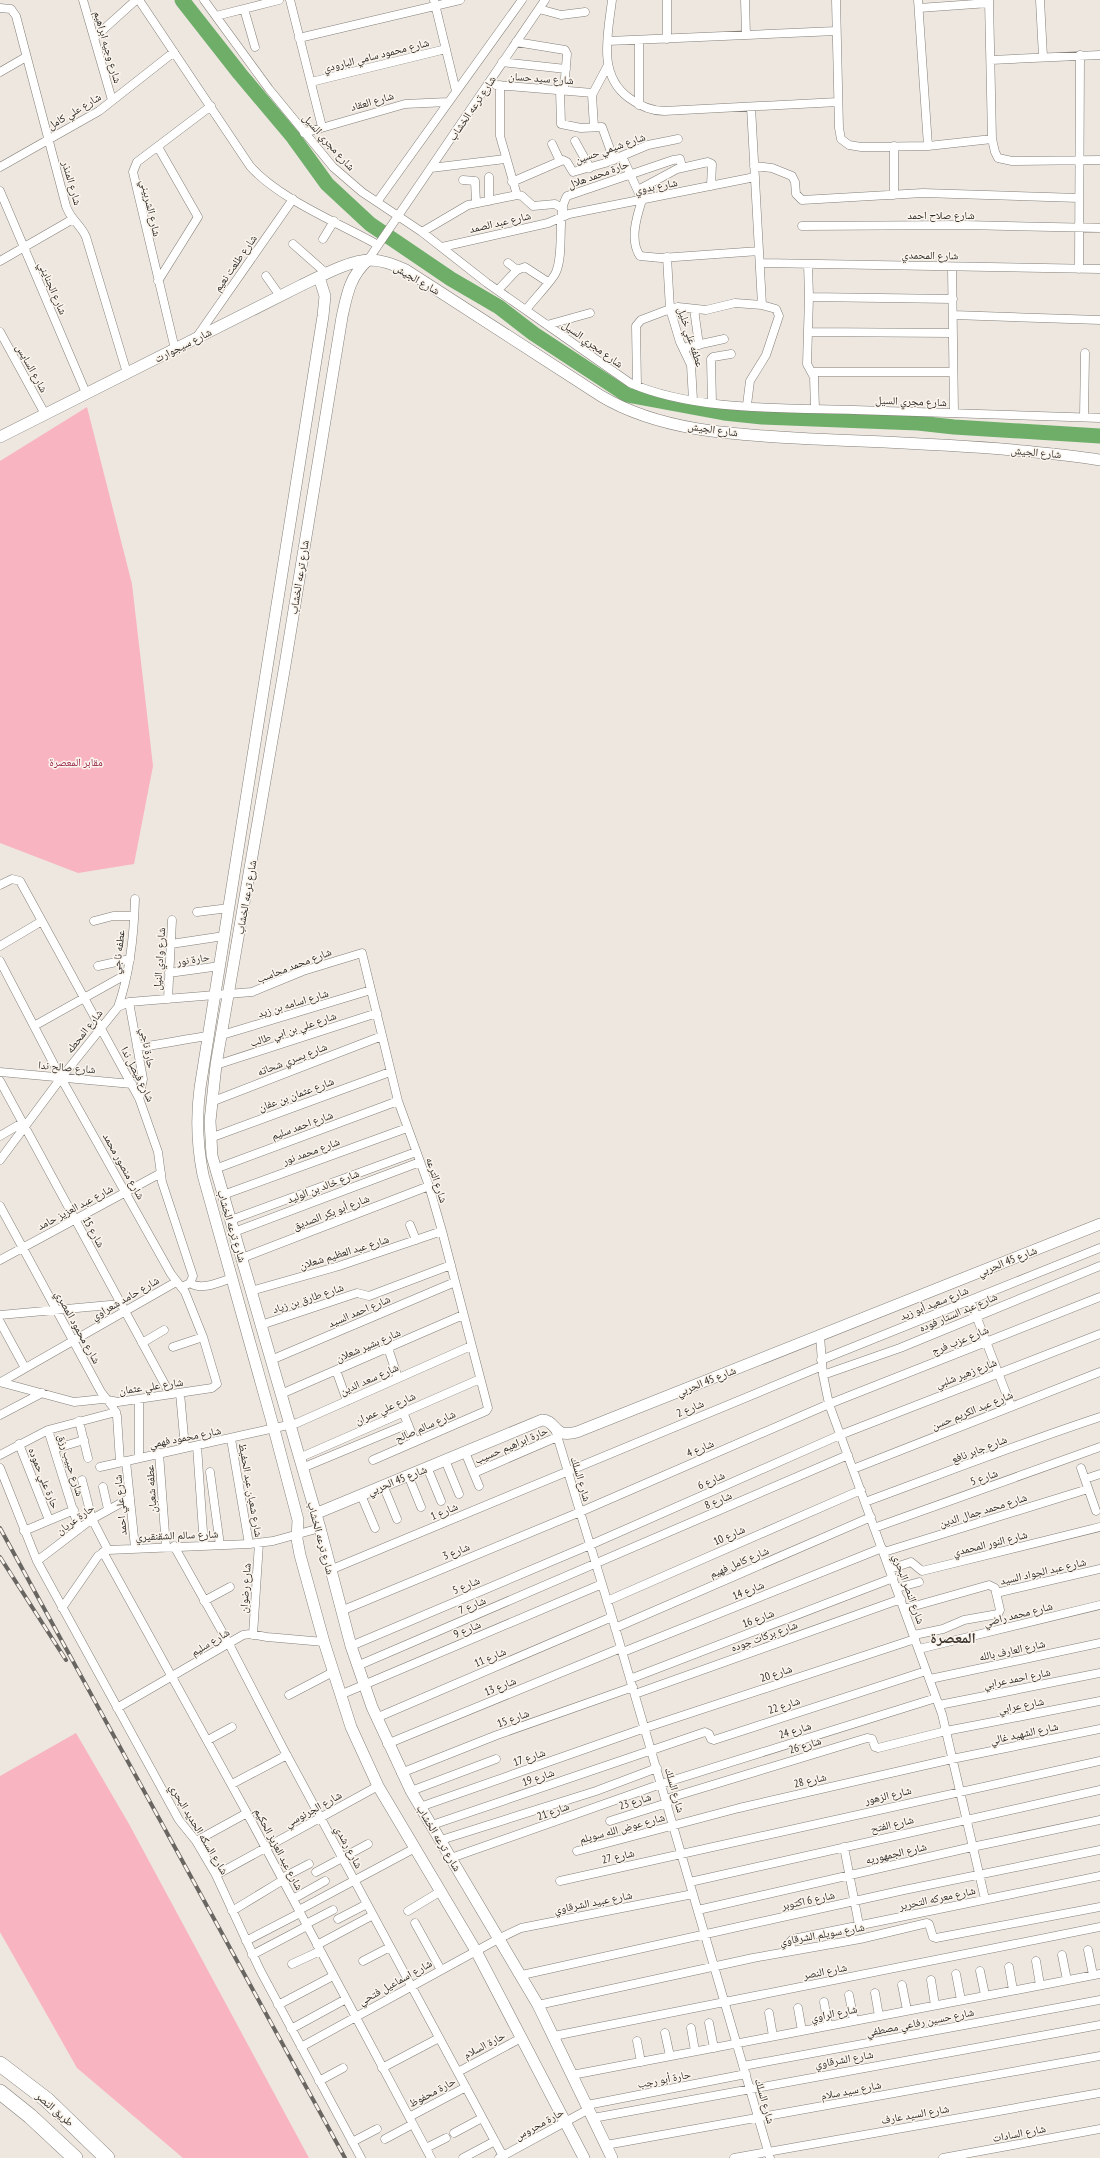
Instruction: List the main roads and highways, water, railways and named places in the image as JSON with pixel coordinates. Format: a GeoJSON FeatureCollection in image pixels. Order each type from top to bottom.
{"type":"FeatureCollection","features":[{"type":"Feature","properties":{"kind":"highway","name":"طريق النصر"},"geometry":{"type":"LineString","coordinates":[[0,2064],[46,2100],[107,2158]]}},
{"type":"Feature","properties":{"kind":"highway","name":"طريق النصر"},"geometry":{"type":"LineString","coordinates":[[0,2092],[30,2116],[75,2158]]}},
{"type":"Feature","properties":{"kind":"waterway"},"geometry":{"type":"LineString","coordinates":[[182,0],[240,74],[293,137],[327,184],[370,224],[451,279],[499,307],[534,334],[627,395],[724,413],[762,417],[918,423],[954,427],[1100,436]]}},
{"type":"Feature","properties":{"kind":"railway"},"geometry":{"type":"LineString","coordinates":[[0,1528],[345,2158]]}},
{"type":"Feature","properties":{"kind":"railway"},"geometry":{"type":"LineString","coordinates":[[0,1557],[66,1660]]}},
{"type":"Feature","properties":{"kind":"district","name":"المعصرة"},"geometry":{"type":"Point","coordinates":[953,1638]}},
{"type":"Feature","properties":{"kind":"park label","name":"مقابر المعصرة"},"geometry":{"type":"Point","coordinates":[76,762]}}]}
